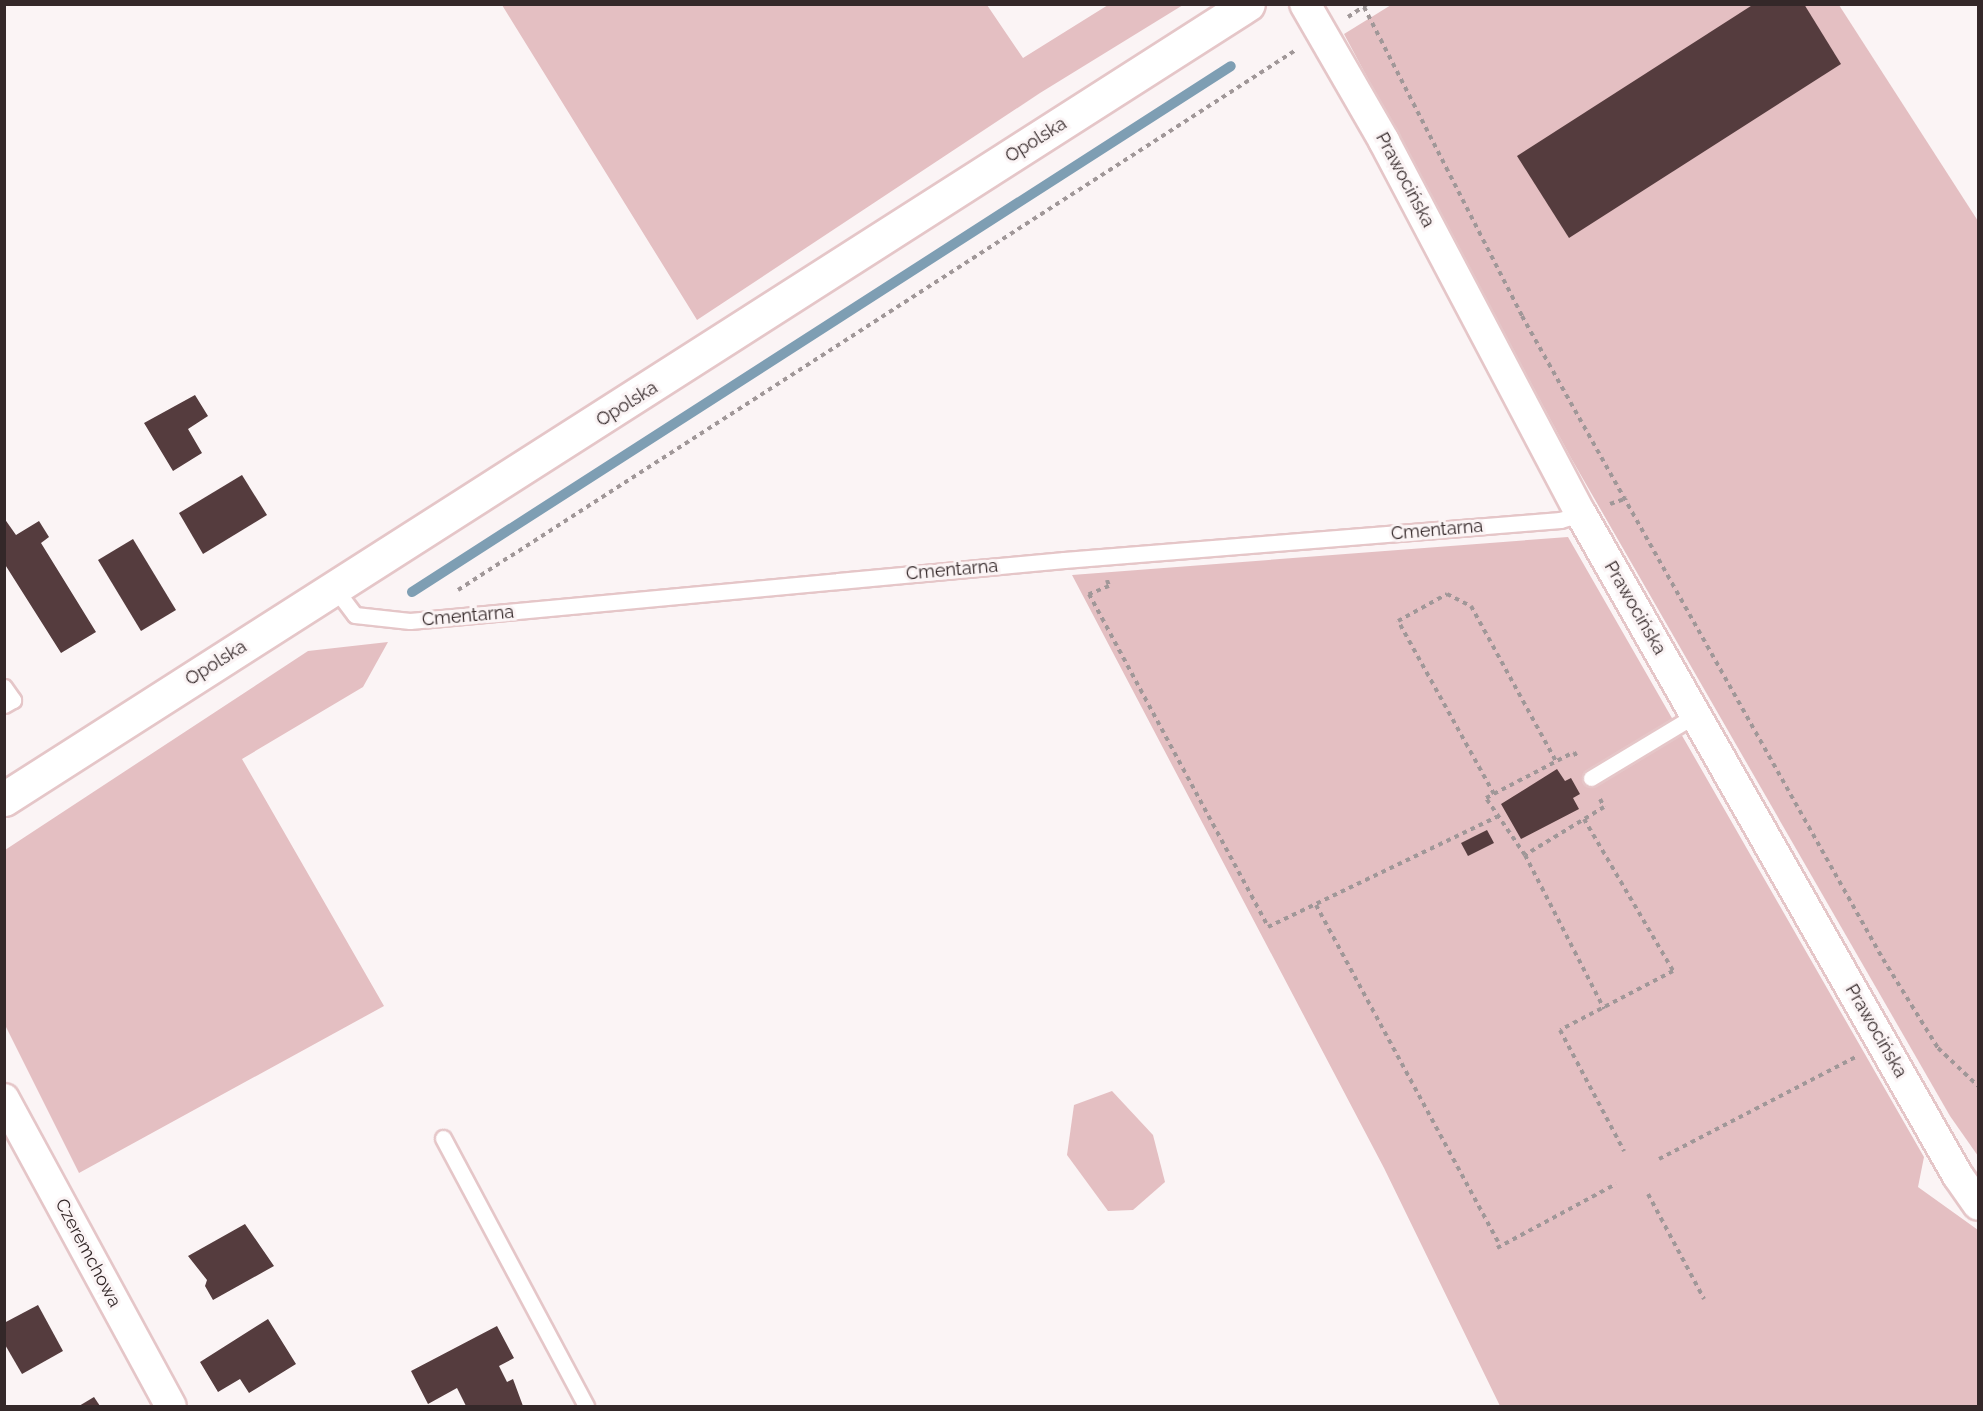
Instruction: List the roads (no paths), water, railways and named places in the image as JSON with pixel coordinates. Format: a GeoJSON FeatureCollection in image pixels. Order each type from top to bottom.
{"type":"FeatureCollection","features":[{"type":"Feature","properties":{"kind":"main road","name":"Opolska"},"geometry":{"type":"LineString","coordinates":[[4,799],[336,590],[1248,4]]}},
{"type":"Feature","properties":{"kind":"street","name":"Prawocińska"},"geometry":{"type":"LineString","coordinates":[[1305,4],[1384,141],[1581,514],[1884,1042],[1958,1176],[1978,1205]]}},
{"type":"Feature","properties":{"kind":"street","name":"Czeremchowa"},"geometry":{"type":"LineString","coordinates":[[4,1099],[171,1407]]}},
{"type":"Feature","properties":{"kind":"lane","name":"Cmentarna"},"geometry":{"type":"LineString","coordinates":[[336,590],[355,615],[410,621],[1098,557],[1560,520],[1581,514]]}},
{"type":"Feature","properties":{"kind":"lane"},"geometry":{"type":"LineString","coordinates":[[4,687],[13,700],[4,705]]}},
{"type":"Feature","properties":{"kind":"lane"},"geometry":{"type":"LineString","coordinates":[[1591,778],[1697,714]]}},
{"type":"Feature","properties":{"kind":"lane"},"geometry":{"type":"LineString","coordinates":[[442,1138],[586,1407]]}},
{"type":"Feature","properties":{"kind":"waterway"},"geometry":{"type":"LineString","coordinates":[[412,592],[1231,66]]}}]}
